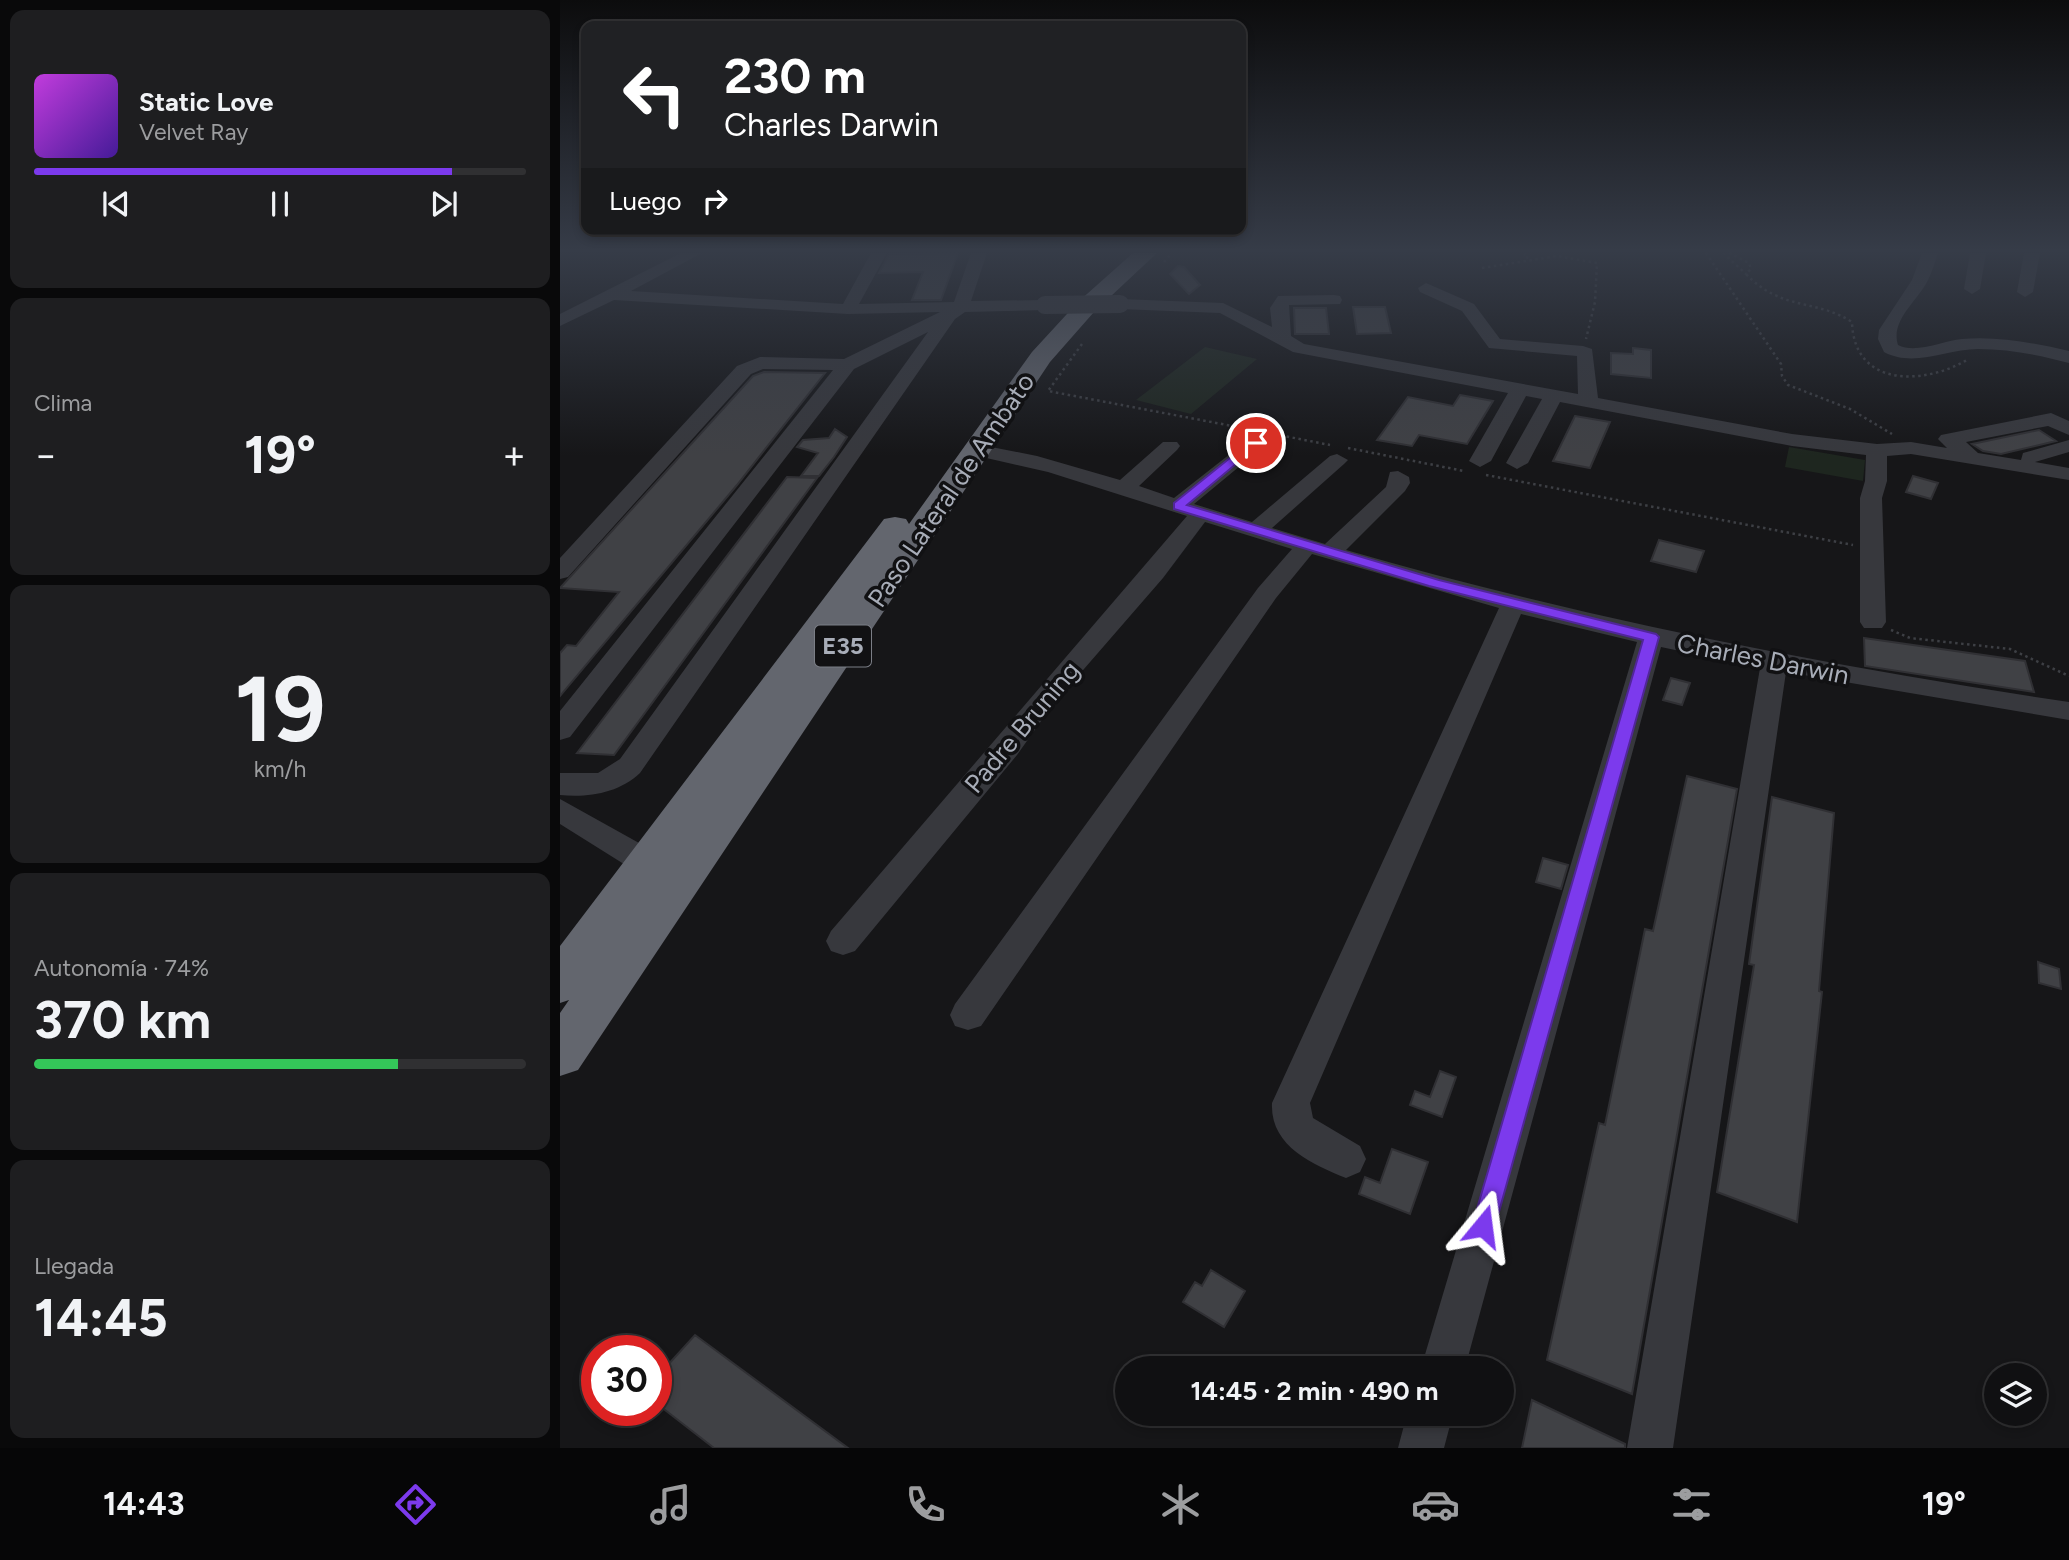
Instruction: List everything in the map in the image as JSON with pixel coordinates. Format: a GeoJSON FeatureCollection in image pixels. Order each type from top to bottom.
{"type":"FeatureCollection","features":[{"type":"Feature","properties":{"kind":"highway","name":"Paso Lateral de Ambato"},"geometry":{"type":"LineString","coordinates":[[560,1054],[1019,356],[1053,321]]}},
{"type":"Feature","properties":{"kind":"highway","name":"Paso Lateral de Ambato"},"geometry":{"type":"LineString","coordinates":[[560,983],[646,862],[976,450],[1041,358],[1074,321]]}},
{"type":"Feature","properties":{"kind":"street"},"geometry":{"type":"LineString","coordinates":[[560,730],[847,365],[936,321]]}},
{"type":"Feature","properties":{"kind":"street"},"geometry":{"type":"LineString","coordinates":[[560,784],[577,786],[607,782],[622,775],[630,766],[948,321]]}},
{"type":"Feature","properties":{"kind":"street"},"geometry":{"type":"LineString","coordinates":[[1246,321],[1299,348],[1792,440],[1877,450],[1911,448],[2069,474]]}},
{"type":"Feature","properties":{"kind":"street"},"geometry":{"type":"LineString","coordinates":[[1280,321],[1282,340]]}},
{"type":"Feature","properties":{"kind":"street"},"geometry":{"type":"LineString","coordinates":[[1477,321],[1486,339],[1495,344],[1586,353],[1588,401]]}},
{"type":"Feature","properties":{"kind":"street"},"geometry":{"type":"LineString","coordinates":[[1891,321],[1887,334],[1890,348],[1914,356],[1943,347],[1993,344],[2069,357]]}},
{"type":"Feature","properties":{"kind":"street"},"geometry":{"type":"LineString","coordinates":[[560,572],[744,370],[760,363],[847,365]]}},
{"type":"Feature","properties":{"kind":"street"},"geometry":{"type":"LineString","coordinates":[[1480,461],[1520,389]]}},
{"type":"Feature","properties":{"kind":"street"},"geometry":{"type":"LineString","coordinates":[[1517,463],[1554,395]]}},
{"type":"Feature","properties":{"kind":"street"},"geometry":{"type":"LineString","coordinates":[[1979,459],[1948,439],[2051,419],[2069,429]]}},
{"type":"Feature","properties":{"kind":"street","name":"Padre Bruning"},"geometry":{"type":"LineString","coordinates":[[843,941],[1007,748],[1041,701],[1154,573],[1189,510],[1259,435]]}},
{"type":"Feature","properties":{"kind":"street"},"geometry":{"type":"LineString","coordinates":[[1125,488],[1170,446]]}},
{"type":"Feature","properties":{"kind":"street"},"geometry":{"type":"LineString","coordinates":[[2030,457],[2069,446]]}},
{"type":"Feature","properties":{"kind":"street","name":"Charles Darwin"},"geometry":{"type":"LineString","coordinates":[[976,450],[1012,456],[1125,488],[1189,510],[1513,604],[1651,637],[1774,663],[2069,711]]}},
{"type":"Feature","properties":{"kind":"street"},"geometry":{"type":"LineString","coordinates":[[1873,622],[1871,498],[1876,481],[1877,450]]}},
{"type":"Feature","properties":{"kind":"street"},"geometry":{"type":"LineString","coordinates":[[1257,529],[1337,460]]}},
{"type":"Feature","properties":{"kind":"street"},"geometry":{"type":"LineString","coordinates":[[968,1015],[1267,593],[1319,548],[1394,491],[1399,483],[1398,477]]}},
{"type":"Feature","properties":{"kind":"street"},"geometry":{"type":"LineString","coordinates":[[1346,1159],[1294,1129],[1288,1116],[1291,1103],[1513,604]]}},
{"type":"Feature","properties":{"kind":"street"},"geometry":{"type":"LineString","coordinates":[[1446,1356],[1651,637]]}},
{"type":"Feature","properties":{"kind":"street"},"geometry":{"type":"LineString","coordinates":[[1650,1448],[1774,663]]}},
{"type":"Feature","properties":{"kind":"street"},"geometry":{"type":"LineString","coordinates":[[560,810],[646,862]]}},
{"type":"Feature","properties":{"kind":"street"},"geometry":{"type":"LineString","coordinates":[[1421,1448],[1427,1426]]}},
{"type":"Feature","properties":{"kind":"path"},"geometry":{"type":"LineString","coordinates":[[1583,351],[1590,321]]}},
{"type":"Feature","properties":{"kind":"path"},"geometry":{"type":"LineString","coordinates":[[1752,321],[1782,364],[1782,376],[1788,384],[1864,415],[1911,448]]}},
{"type":"Feature","properties":{"kind":"path"},"geometry":{"type":"LineString","coordinates":[[1083,341],[1048,391],[1259,435],[1872,549]]}},
{"type":"Feature","properties":{"kind":"path"},"geometry":{"type":"LineString","coordinates":[[1873,622],[1910,638],[2010,649],[2069,676]]}},
{"type":"Feature","properties":{"kind":"shaded area"},"geometry":{"type":"Polygon","coordinates":[[[1205,347],[1257,359],[1191,414],[1136,400],[1205,347]]]}},
{"type":"Feature","properties":{"kind":"shaded area"},"geometry":{"type":"Polygon","coordinates":[[[1789,447],[1865,460],[1863,481],[1785,467],[1789,447]]]}},
{"type":"Feature","properties":{"kind":"building"},"geometry":{"type":"Polygon","coordinates":[[[1294,321],[1327,321],[1329,334],[1295,334],[1294,321]]]}},
{"type":"Feature","properties":{"kind":"building"},"geometry":{"type":"Polygon","coordinates":[[[1355,321],[1388,321],[1391,333],[1357,334],[1355,321]]]}},
{"type":"Feature","properties":{"kind":"building"},"geometry":{"type":"Polygon","coordinates":[[[1633,348],[1651,350],[1651,378],[1611,374],[1611,353],[1633,354],[1633,348]]]}},
{"type":"Feature","properties":{"kind":"building"},"geometry":{"type":"Polygon","coordinates":[[[764,372],[825,373],[737,485],[560,696],[560,653],[567,645],[576,646],[619,592],[560,588],[753,376],[764,372]]]}},
{"type":"Feature","properties":{"kind":"building"},"geometry":{"type":"Polygon","coordinates":[[[1460,395],[1493,401],[1467,444],[1419,435],[1412,446],[1377,440],[1408,397],[1453,406],[1460,395]]]}},
{"type":"Feature","properties":{"kind":"building"},"geometry":{"type":"Polygon","coordinates":[[[1575,416],[1610,422],[1590,468],[1553,461],[1575,416]]]}},
{"type":"Feature","properties":{"kind":"building"},"geometry":{"type":"Polygon","coordinates":[[[835,429],[847,437],[834,457],[819,476],[801,476],[818,453],[797,447],[803,440],[829,438],[835,429]]]}},
{"type":"Feature","properties":{"kind":"building"},"geometry":{"type":"Polygon","coordinates":[[[2039,430],[2056,441],[2001,454],[1983,451],[1972,444],[2039,430]]]}},
{"type":"Feature","properties":{"kind":"building"},"geometry":{"type":"Polygon","coordinates":[[[1913,476],[1938,483],[1931,499],[1906,492],[1913,476]]]}},
{"type":"Feature","properties":{"kind":"building"},"geometry":{"type":"Polygon","coordinates":[[[787,477],[817,478],[614,755],[577,753],[787,477]]]}},
{"type":"Feature","properties":{"kind":"building"},"geometry":{"type":"Polygon","coordinates":[[[1659,540],[1704,551],[1696,572],[1651,561],[1659,540]]]}},
{"type":"Feature","properties":{"kind":"building"},"geometry":{"type":"Polygon","coordinates":[[[1864,638],[2025,661],[2034,692],[1865,666],[1864,638]]]}},
{"type":"Feature","properties":{"kind":"building"},"geometry":{"type":"Polygon","coordinates":[[[1671,678],[1690,683],[1682,705],[1663,700],[1671,678]]]}},
{"type":"Feature","properties":{"kind":"building"},"geometry":{"type":"Polygon","coordinates":[[[1687,776],[1737,789],[1632,1394],[1547,1360],[1599,1123],[1605,1125],[1645,929],[1653,931],[1687,776]]]}},
{"type":"Feature","properties":{"kind":"building"},"geometry":{"type":"Polygon","coordinates":[[[1772,797],[1834,813],[1819,991],[1822,992],[1797,1222],[1717,1192],[1754,965],[1749,964],[1772,797]]]}},
{"type":"Feature","properties":{"kind":"building"},"geometry":{"type":"Polygon","coordinates":[[[1543,858],[1568,865],[1561,889],[1536,882],[1543,858]]]}},
{"type":"Feature","properties":{"kind":"building"},"geometry":{"type":"Polygon","coordinates":[[[2038,962],[2059,969],[2061,989],[2039,983],[2038,962]]]}},
{"type":"Feature","properties":{"kind":"building"},"geometry":{"type":"Polygon","coordinates":[[[1440,1071],[1456,1077],[1442,1117],[1410,1105],[1415,1091],[1430,1097],[1440,1071]]]}},
{"type":"Feature","properties":{"kind":"building"},"geometry":{"type":"Polygon","coordinates":[[[1392,1149],[1428,1162],[1410,1214],[1359,1194],[1365,1177],[1380,1183],[1392,1149]]]}},
{"type":"Feature","properties":{"kind":"building"},"geometry":{"type":"Polygon","coordinates":[[[1211,1270],[1245,1291],[1224,1327],[1183,1302],[1195,1282],[1202,1286],[1211,1270]]]}},
{"type":"Feature","properties":{"kind":"building"},"geometry":{"type":"Polygon","coordinates":[[[695,1335],[848,1448],[714,1448],[672,1415],[672,1360],[695,1335]]]}},
{"type":"Feature","properties":{"kind":"building"},"geometry":{"type":"Polygon","coordinates":[[[1532,1400],[1625,1444],[1625,1448],[1522,1448],[1532,1400]]]}},
{"type":"Feature","properties":{"kind":"route"},"geometry":{"type":"LineString","coordinates":[[1256,443],[1178,506],[1434,583],[1651,637],[1483,1226]]}}]}
